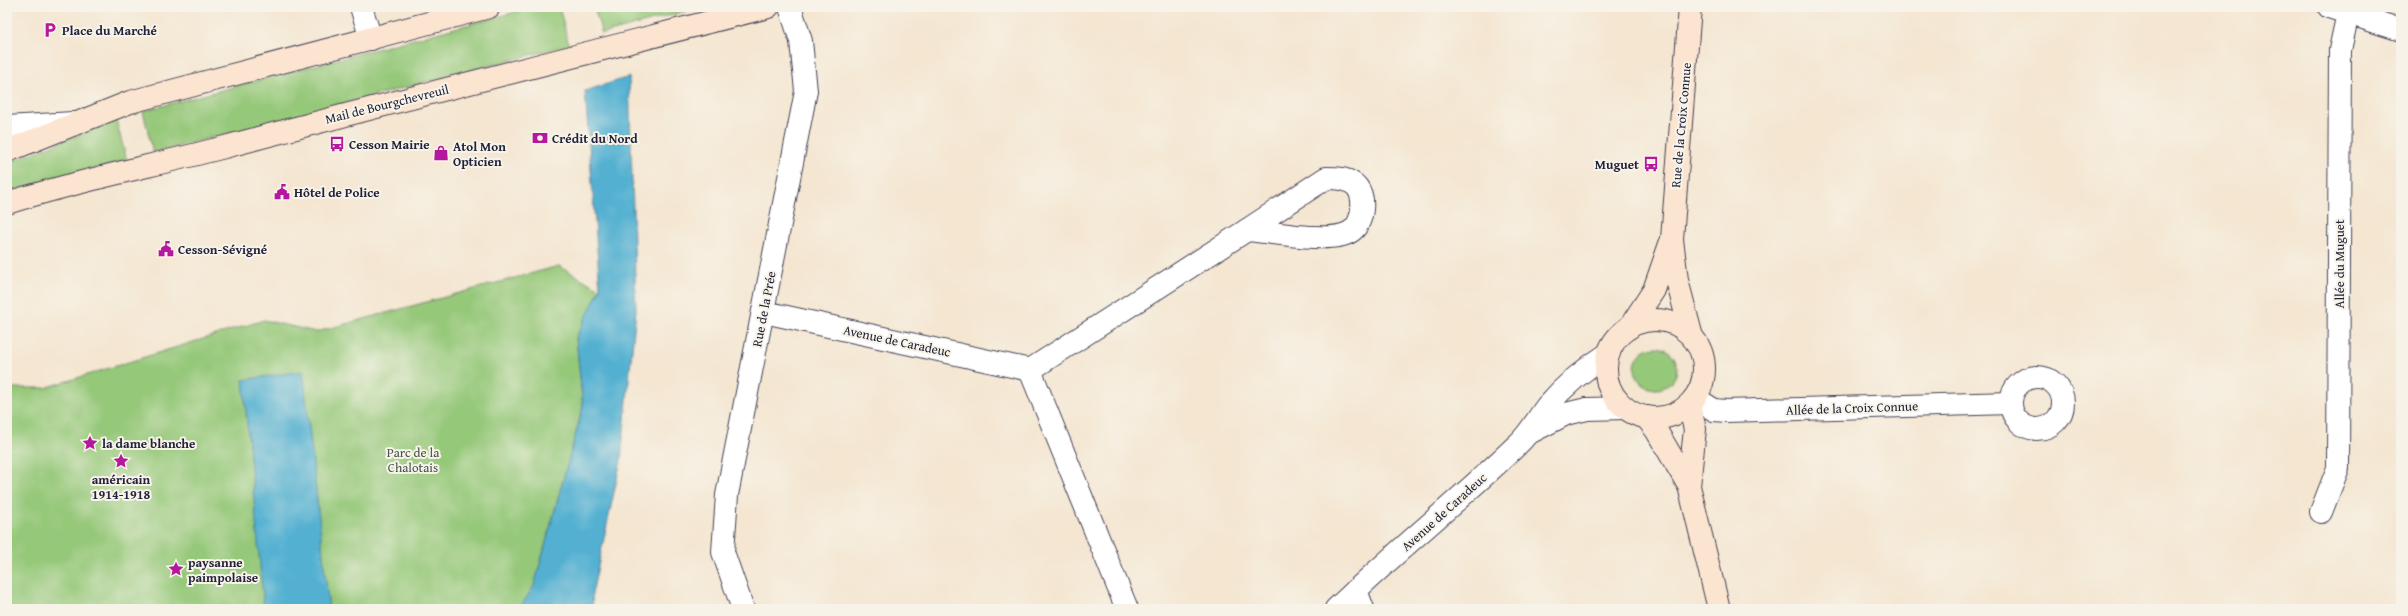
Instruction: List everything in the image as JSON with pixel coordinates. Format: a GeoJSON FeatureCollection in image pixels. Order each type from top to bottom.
{"type":"FeatureCollection","features":[{"type":"Feature","properties":{"kind":"main road"},"geometry":{"type":"LineString","coordinates":[[7,151],[130,102],[489,7]]}},
{"type":"Feature","properties":{"kind":"main road","name":"Mail de Bourgchevreuil"},"geometry":{"type":"LineString","coordinates":[[7,203],[38,193],[145,168],[394,102],[768,7]]}},
{"type":"Feature","properties":{"kind":"main road","name":"Rue de la Croix Connue"},"geometry":{"type":"LineString","coordinates":[[1689,9],[1672,239],[1677,280],[1692,337]]}},
{"type":"Feature","properties":{"kind":"main road","name":"Rue de la Croix Connue"},"geometry":{"type":"LineString","coordinates":[[1629,328],[1654,290],[1672,239]]}},
{"type":"Feature","properties":{"kind":"main road"},"geometry":{"type":"LineString","coordinates":[[1651,321],[1662,321],[1684,330],[1692,337],[1698,346],[1704,367],[1700,389],[1692,401],[1669,416],[1646,417],[1625,408],[1618,401],[1606,373],[1609,353],[1621,335],[1629,328],[1651,321]]}},
{"type":"Feature","properties":{"kind":"main road"},"geometry":{"type":"LineString","coordinates":[[1689,486],[1695,429],[1692,401]]}},
{"type":"Feature","properties":{"kind":"main road"},"geometry":{"type":"LineString","coordinates":[[1646,417],[1656,430],[1689,486],[1719,609]]}},
{"type":"Feature","properties":{"kind":"street"},"geometry":{"type":"LineString","coordinates":[[361,7],[370,39]]}},
{"type":"Feature","properties":{"kind":"street","name":"Rue de la Prée"},"geometry":{"type":"LineString","coordinates":[[744,609],[723,552],[727,495],[806,91],[801,41],[790,7]]}},
{"type":"Feature","properties":{"kind":"street"},"geometry":{"type":"LineString","coordinates":[[2339,10],[2401,30]]}},
{"type":"Feature","properties":{"kind":"street","name":"Allée du Muguet"},"geometry":{"type":"LineString","coordinates":[[2321,512],[2338,468],[2339,10]]}},
{"type":"Feature","properties":{"kind":"street"},"geometry":{"type":"LineString","coordinates":[[7,127],[78,122]]}},
{"type":"Feature","properties":{"kind":"street"},"geometry":{"type":"LineString","coordinates":[[1127,609],[1030,370],[1326,178],[1342,178],[1357,187],[1362,201],[1361,217],[1351,232],[1332,238],[1247,230]]}},
{"type":"Feature","properties":{"kind":"street","name":"Avenue de Caradeuc"},"geometry":{"type":"LineString","coordinates":[[764,312],[1030,370]]}},
{"type":"Feature","properties":{"kind":"street","name":"Avenue de Caradeuc"},"geometry":{"type":"LineString","coordinates":[[1336,609],[1360,599],[1530,432],[1548,406],[1592,364],[1609,353]]}},
{"type":"Feature","properties":{"kind":"street","name":"Allée de la Croix Connue"},"geometry":{"type":"LineString","coordinates":[[1692,401],[1714,410],[1726,411],[2011,402]]}},
{"type":"Feature","properties":{"kind":"street","name":"Avenue de Caradeuc"},"geometry":{"type":"LineString","coordinates":[[1530,432],[1566,414],[1587,409],[1625,408]]}},
{"type":"Feature","properties":{"kind":"green space"},"geometry":{"type":"Polygon","coordinates":[[[534,7],[559,7],[569,45],[153,153],[143,111],[534,7]]]}},
{"type":"Feature","properties":{"kind":"green space"},"geometry":{"type":"Polygon","coordinates":[[[594,7],[701,7],[602,34],[594,7]]]}},
{"type":"Feature","properties":{"kind":"green space"},"geometry":{"type":"Polygon","coordinates":[[[116,120],[127,161],[7,192],[7,163],[116,120]]]}},
{"type":"Feature","properties":{"kind":"green space","name":"Parc de la Chalotais"},"geometry":{"type":"Polygon","coordinates":[[[559,266],[600,289],[576,338],[583,407],[534,587],[519,609],[7,609],[7,388],[45,388],[264,320],[316,332],[559,266]]]}},
{"type":"Feature","properties":{"kind":"green space"},"geometry":{"type":"Polygon","coordinates":[[[1652,347],[1660,347],[1668,350],[1674,356],[1677,368],[1674,380],[1668,386],[1660,389],[1652,389],[1644,386],[1638,380],[1635,372],[1635,364],[1638,356],[1644,350],[1652,347]]]}},
{"type":"Feature","properties":{"kind":"water"},"geometry":{"type":"Polygon","coordinates":[[[629,77],[636,310],[621,460],[592,594],[593,609],[519,609],[534,586],[583,407],[576,338],[600,289],[585,91],[629,77]]]}},
{"type":"Feature","properties":{"kind":"water"},"geometry":{"type":"Polygon","coordinates":[[[303,371],[329,609],[264,609],[243,380],[303,371]]]}},
{"type":"Feature","properties":{"kind":"place","name":"Place du Marché"},"geometry":{"type":"Point","coordinates":[50,30]}},
{"type":"Feature","properties":{"kind":"place","name":"Crédit du Nord"},"geometry":{"type":"Point","coordinates":[540,138]}},
{"type":"Feature","properties":{"kind":"place","name":"Cesson Mairie"},"geometry":{"type":"Point","coordinates":[337,144]}},
{"type":"Feature","properties":{"kind":"place","name":"Atol Mon Opticien"},"geometry":{"type":"Point","coordinates":[441,153]}},
{"type":"Feature","properties":{"kind":"place","name":"Muguet"},"geometry":{"type":"Point","coordinates":[1651,164]}},
{"type":"Feature","properties":{"kind":"place","name":"Hôtel de Police"},"geometry":{"type":"Point","coordinates":[282,192]}},
{"type":"Feature","properties":{"kind":"place","name":"Cesson-Sévigné"},"geometry":{"type":"Point","coordinates":[166,249]}},
{"type":"Feature","properties":{"kind":"place","name":"la dame blanche"},"geometry":{"type":"Point","coordinates":[90,443]}},
{"type":"Feature","properties":{"kind":"place","name":"américain 1914-1918"},"geometry":{"type":"Point","coordinates":[121,461]}},
{"type":"Feature","properties":{"kind":"place","name":"paysanne paimpolaise"},"geometry":{"type":"Point","coordinates":[176,569]}}]}
